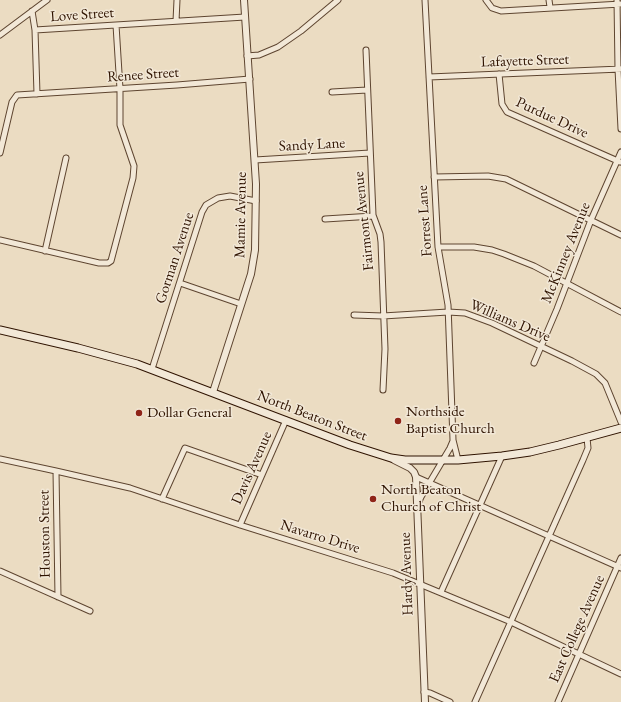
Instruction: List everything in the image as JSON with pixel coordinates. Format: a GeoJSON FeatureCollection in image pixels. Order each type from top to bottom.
{"type":"FeatureCollection","features":[{"type":"Feature","properties":{"kind":"main road","name":"North Beaton Street"},"geometry":{"type":"LineString","coordinates":[[0,330],[78,348],[152,369],[350,445],[391,458],[405,460],[444,461],[502,456],[530,452],[621,428]]}},
{"type":"Feature","properties":{"kind":"street"},"geometry":{"type":"LineString","coordinates":[[0,35],[47,0]]}},
{"type":"Feature","properties":{"kind":"street"},"geometry":{"type":"LineString","coordinates":[[176,21],[177,0]]}},
{"type":"Feature","properties":{"kind":"street","name":"Mamie Avenue"},"geometry":{"type":"LineString","coordinates":[[213,392],[254,261],[256,201],[255,160],[244,0]]}},
{"type":"Feature","properties":{"kind":"street"},"geometry":{"type":"LineString","coordinates":[[247,56],[259,55],[278,47],[301,31],[338,0]]}},
{"type":"Feature","properties":{"kind":"street","name":"Forrest Lane"},"geometry":{"type":"LineString","coordinates":[[425,0],[438,247],[448,312],[453,440],[458,460]]}},
{"type":"Feature","properties":{"kind":"street"},"geometry":{"type":"LineString","coordinates":[[486,0],[492,8],[501,10],[618,3],[621,129]]}},
{"type":"Feature","properties":{"kind":"street"},"geometry":{"type":"LineString","coordinates":[[549,0],[550,7]]}},
{"type":"Feature","properties":{"kind":"street","name":"Love Street"},"geometry":{"type":"LineString","coordinates":[[32,11],[35,30],[245,17]]}},
{"type":"Feature","properties":{"kind":"street"},"geometry":{"type":"LineString","coordinates":[[0,240],[99,263],[107,264],[113,258],[133,178],[134,166],[120,125],[120,89],[116,25]]}},
{"type":"Feature","properties":{"kind":"street"},"geometry":{"type":"LineString","coordinates":[[35,30],[37,94]]}},
{"type":"Feature","properties":{"kind":"street","name":"Fairmont Avenue"},"geometry":{"type":"LineString","coordinates":[[366,50],[373,216],[380,234],[381,242],[385,349],[383,390]]}},
{"type":"Feature","properties":{"kind":"street","name":"Lafayette Street"},"geometry":{"type":"LineString","coordinates":[[429,77],[620,69]]}},
{"type":"Feature","properties":{"kind":"street","name":"Purdue Drive"},"geometry":{"type":"LineString","coordinates":[[499,74],[502,104],[507,112],[619,162]]}},
{"type":"Feature","properties":{"kind":"street","name":"Renee Street"},"geometry":{"type":"LineString","coordinates":[[0,153],[12,102],[14,98],[21,94],[120,89],[250,79]]}},
{"type":"Feature","properties":{"kind":"street"},"geometry":{"type":"LineString","coordinates":[[332,92],[367,90]]}},
{"type":"Feature","properties":{"kind":"street","name":"McKinney Avenue"},"geometry":{"type":"LineString","coordinates":[[534,363],[591,220],[619,162],[621,152]]}},
{"type":"Feature","properties":{"kind":"street","name":"Sandy Lane"},"geometry":{"type":"LineString","coordinates":[[255,160],[370,153]]}},
{"type":"Feature","properties":{"kind":"street"},"geometry":{"type":"LineString","coordinates":[[45,251],[66,158]]}},
{"type":"Feature","properties":{"kind":"street"},"geometry":{"type":"LineString","coordinates":[[434,177],[488,176],[506,179],[621,235]]}},
{"type":"Feature","properties":{"kind":"street","name":"Gorman Avenue"},"geometry":{"type":"LineString","coordinates":[[152,369],[202,212],[206,205],[218,198],[230,196],[256,201]]}},
{"type":"Feature","properties":{"kind":"street"},"geometry":{"type":"LineString","coordinates":[[325,218],[373,216]]}},
{"type":"Feature","properties":{"kind":"street"},"geometry":{"type":"LineString","coordinates":[[438,247],[474,247],[492,250],[534,266],[621,312]]}},
{"type":"Feature","properties":{"kind":"street"},"geometry":{"type":"LineString","coordinates":[[180,283],[241,304]]}},
{"type":"Feature","properties":{"kind":"street","name":"Williams Drive"},"geometry":{"type":"LineString","coordinates":[[354,315],[383,316],[448,312],[465,313],[479,318],[572,361],[601,378],[605,383],[621,422]]}},
{"type":"Feature","properties":{"kind":"street","name":"Davis Avenue"},"geometry":{"type":"LineString","coordinates":[[240,525],[286,420]]}},
{"type":"Feature","properties":{"kind":"street"},"geometry":{"type":"LineString","coordinates":[[475,702],[588,448],[587,438]]}},
{"type":"Feature","properties":{"kind":"street","name":"Forrest Lane"},"geometry":{"type":"LineString","coordinates":[[417,507],[421,496],[444,461],[453,440]]}},
{"type":"Feature","properties":{"kind":"street"},"geometry":{"type":"LineString","coordinates":[[162,499],[185,448],[262,475]]}},
{"type":"Feature","properties":{"kind":"street"},"geometry":{"type":"LineString","coordinates":[[441,592],[502,456]]}},
{"type":"Feature","properties":{"kind":"street"},"geometry":{"type":"LineString","coordinates":[[391,458],[410,468],[416,477],[481,504],[619,567]]}},
{"type":"Feature","properties":{"kind":"street","name":"Navarro Drive"},"geometry":{"type":"LineString","coordinates":[[0,459],[56,470],[130,488],[240,525],[393,573],[511,622],[621,674]]}},
{"type":"Feature","properties":{"kind":"street","name":"Houston Street"},"geometry":{"type":"LineString","coordinates":[[56,470],[58,597]]}},
{"type":"Feature","properties":{"kind":"street","name":"Hardy Avenue"},"geometry":{"type":"LineString","coordinates":[[416,477],[425,702]]}},
{"type":"Feature","properties":{"kind":"street","name":"East College Avenue"},"geometry":{"type":"LineString","coordinates":[[558,702],[619,567],[621,558]]}},
{"type":"Feature","properties":{"kind":"street"},"geometry":{"type":"LineString","coordinates":[[0,571],[90,612]]}},
{"type":"Feature","properties":{"kind":"street"},"geometry":{"type":"LineString","coordinates":[[424,692],[430,693],[450,702]]}},
{"type":"Feature","properties":{"kind":"place","name":"Dollar General"},"geometry":{"type":"Point","coordinates":[139,413]}},
{"type":"Feature","properties":{"kind":"place","name":"Northside Baptist Church"},"geometry":{"type":"Point","coordinates":[398,421]}},
{"type":"Feature","properties":{"kind":"place","name":"North Beaton Church of Christ"},"geometry":{"type":"Point","coordinates":[373,499]}}]}
